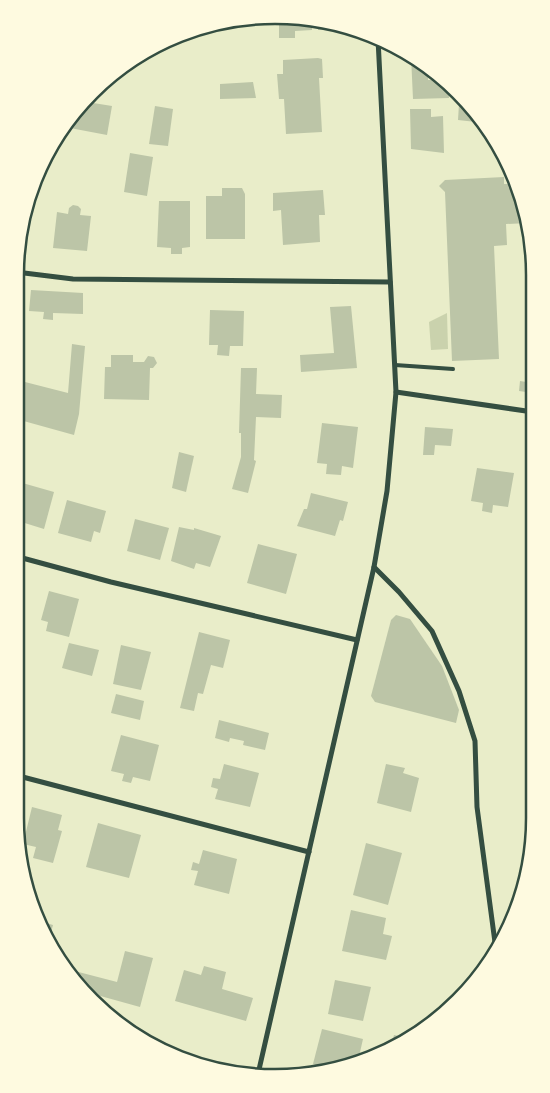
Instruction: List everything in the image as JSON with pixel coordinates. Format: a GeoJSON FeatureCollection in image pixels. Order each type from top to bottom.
{"type":"FeatureCollection","features":[{"type":"Feature","properties":{"kind":"street"},"geometry":{"type":"LineString","coordinates":[[259,1069],[374,567],[388,484],[396,392],[378,46]]}},
{"type":"Feature","properties":{"kind":"street"},"geometry":{"type":"LineString","coordinates":[[24,273],[73,279],[390,282]]}},
{"type":"Feature","properties":{"kind":"street"},"geometry":{"type":"LineString","coordinates":[[396,392],[526,411]]}},
{"type":"Feature","properties":{"kind":"street"},"geometry":{"type":"LineString","coordinates":[[24,558],[111,582],[356,640]]}},
{"type":"Feature","properties":{"kind":"street"},"geometry":{"type":"LineString","coordinates":[[374,567],[399,592],[432,631],[462,700],[475,741],[477,807],[495,940]]}},
{"type":"Feature","properties":{"kind":"street"},"geometry":{"type":"LineString","coordinates":[[24,777],[309,852]]}},
{"type":"Feature","properties":{"kind":"lane"},"geometry":{"type":"LineString","coordinates":[[395,366],[453,370]]}},
{"type":"Feature","properties":{"kind":"green space"},"geometry":{"type":"Polygon","coordinates":[[[447,313],[448,349],[431,350],[429,322],[447,313]]]}},
{"type":"Feature","properties":{"kind":"building"},"geometry":{"type":"Polygon","coordinates":[[[279,24],[312,27],[312,30],[295,31],[295,38],[279,38],[279,24]]]}},
{"type":"Feature","properties":{"kind":"building"},"geometry":{"type":"Polygon","coordinates":[[[322,59],[323,78],[319,78],[322,132],[286,134],[284,99],[279,99],[277,74],[283,74],[283,60],[322,59]]]}},
{"type":"Feature","properties":{"kind":"building"},"geometry":{"type":"Polygon","coordinates":[[[411,64],[428,76],[428,80],[433,80],[449,93],[449,98],[413,99],[411,64]]]}},
{"type":"Feature","properties":{"kind":"building"},"geometry":{"type":"Polygon","coordinates":[[[253,82],[256,98],[220,99],[220,84],[253,82]]]}},
{"type":"Feature","properties":{"kind":"building"},"geometry":{"type":"Polygon","coordinates":[[[92,103],[112,106],[107,135],[71,128],[92,103]]]}},
{"type":"Feature","properties":{"kind":"building"},"geometry":{"type":"Polygon","coordinates":[[[459,104],[474,122],[458,120],[459,104]]]}},
{"type":"Feature","properties":{"kind":"building"},"geometry":{"type":"Polygon","coordinates":[[[155,106],[173,109],[168,146],[149,144],[155,106]]]}},
{"type":"Feature","properties":{"kind":"building"},"geometry":{"type":"Polygon","coordinates":[[[410,109],[431,109],[431,117],[443,116],[444,153],[411,149],[410,109]]]}},
{"type":"Feature","properties":{"kind":"building"},"geometry":{"type":"Polygon","coordinates":[[[130,153],[153,157],[147,196],[124,192],[130,153]]]}},
{"type":"Feature","properties":{"kind":"building"},"geometry":{"type":"Polygon","coordinates":[[[504,177],[504,184],[509,184],[518,210],[521,223],[506,224],[507,245],[494,246],[499,359],[452,361],[445,192],[439,186],[445,180],[504,177]]]}},
{"type":"Feature","properties":{"kind":"building"},"geometry":{"type":"Polygon","coordinates":[[[222,188],[242,188],[245,194],[245,239],[206,239],[206,196],[222,196],[222,188]]]}},
{"type":"Feature","properties":{"kind":"building"},"geometry":{"type":"Polygon","coordinates":[[[323,190],[325,215],[319,215],[320,242],[283,245],[281,210],[273,211],[273,193],[323,190]]]}},
{"type":"Feature","properties":{"kind":"building"},"geometry":{"type":"Polygon","coordinates":[[[159,201],[190,201],[190,247],[182,248],[182,254],[171,254],[171,248],[157,247],[159,201]]]}},
{"type":"Feature","properties":{"kind":"building"},"geometry":{"type":"Polygon","coordinates":[[[73,205],[81,209],[80,215],[91,216],[87,251],[53,248],[57,212],[68,214],[69,208],[73,205]]]}},
{"type":"Feature","properties":{"kind":"building"},"geometry":{"type":"Polygon","coordinates":[[[31,290],[83,293],[83,314],[53,313],[53,320],[43,319],[44,312],[29,311],[31,290]]]}},
{"type":"Feature","properties":{"kind":"building"},"geometry":{"type":"Polygon","coordinates":[[[351,306],[357,368],[301,372],[300,355],[334,353],[330,307],[351,306]]]}},
{"type":"Feature","properties":{"kind":"building"},"geometry":{"type":"Polygon","coordinates":[[[210,310],[244,311],[243,346],[230,346],[229,356],[217,355],[218,345],[209,345],[210,310]]]}},
{"type":"Feature","properties":{"kind":"building"},"geometry":{"type":"Polygon","coordinates":[[[72,344],[85,346],[79,414],[74,435],[24,421],[25,382],[68,393],[72,344]]]}},
{"type":"Feature","properties":{"kind":"building"},"geometry":{"type":"Polygon","coordinates":[[[111,355],[133,355],[133,362],[144,362],[148,356],[154,357],[157,363],[153,368],[150,368],[149,400],[104,399],[105,367],[111,367],[111,355]]]}},
{"type":"Feature","properties":{"kind":"building"},"geometry":{"type":"Polygon","coordinates":[[[241,368],[257,368],[256,394],[282,395],[281,418],[256,417],[254,460],[256,461],[248,493],[232,489],[241,457],[241,433],[239,433],[241,368]]]}},
{"type":"Feature","properties":{"kind":"building"},"geometry":{"type":"Polygon","coordinates":[[[520,381],[526,382],[526,392],[519,391],[520,381]]]}},
{"type":"Feature","properties":{"kind":"building"},"geometry":{"type":"Polygon","coordinates":[[[322,423],[358,427],[353,468],[342,466],[341,475],[326,474],[327,464],[317,463],[322,423]]]}},
{"type":"Feature","properties":{"kind":"building"},"geometry":{"type":"Polygon","coordinates":[[[425,427],[453,429],[451,446],[435,445],[434,455],[423,455],[425,427]]]}},
{"type":"Feature","properties":{"kind":"building"},"geometry":{"type":"Polygon","coordinates":[[[179,452],[194,456],[186,492],[172,488],[179,452]]]}},
{"type":"Feature","properties":{"kind":"building"},"geometry":{"type":"Polygon","coordinates":[[[477,468],[514,473],[508,507],[493,505],[492,513],[482,511],[483,503],[471,501],[477,468]]]}},
{"type":"Feature","properties":{"kind":"building"},"geometry":{"type":"Polygon","coordinates":[[[24,483],[54,492],[44,529],[24,523],[24,483]]]}},
{"type":"Feature","properties":{"kind":"building"},"geometry":{"type":"Polygon","coordinates":[[[311,493],[348,502],[343,521],[340,520],[335,536],[297,526],[304,509],[307,509],[311,493]]]}},
{"type":"Feature","properties":{"kind":"building"},"geometry":{"type":"Polygon","coordinates":[[[67,500],[106,511],[100,533],[94,531],[91,542],[58,533],[67,500]]]}},
{"type":"Feature","properties":{"kind":"building"},"geometry":{"type":"Polygon","coordinates":[[[135,519],[169,528],[160,560],[127,551],[135,519]]]}},
{"type":"Feature","properties":{"kind":"building"},"geometry":{"type":"Polygon","coordinates":[[[179,527],[194,530],[194,528],[221,536],[210,567],[196,563],[194,569],[171,561],[179,527]]]}},
{"type":"Feature","properties":{"kind":"building"},"geometry":{"type":"Polygon","coordinates":[[[258,544],[297,554],[286,594],[247,583],[258,544]]]}},
{"type":"Feature","properties":{"kind":"building"},"geometry":{"type":"Polygon","coordinates":[[[49,591],[79,599],[69,637],[46,631],[48,622],[41,620],[49,591]]]}},
{"type":"Feature","properties":{"kind":"building"},"geometry":{"type":"Polygon","coordinates":[[[396,615],[410,619],[442,666],[459,710],[456,723],[375,702],[371,696],[391,620],[396,615]]]}},
{"type":"Feature","properties":{"kind":"building"},"geometry":{"type":"Polygon","coordinates":[[[199,632],[230,640],[223,668],[211,665],[203,694],[198,693],[194,711],[180,708],[199,632]]]}},
{"type":"Feature","properties":{"kind":"building"},"geometry":{"type":"Polygon","coordinates":[[[69,643],[99,650],[92,676],[62,668],[69,643]]]}},
{"type":"Feature","properties":{"kind":"building"},"geometry":{"type":"Polygon","coordinates":[[[121,645],[151,652],[141,690],[113,684],[121,645]]]}},
{"type":"Feature","properties":{"kind":"building"},"geometry":{"type":"Polygon","coordinates":[[[116,694],[144,701],[140,720],[111,713],[116,694]]]}},
{"type":"Feature","properties":{"kind":"building"},"geometry":{"type":"Polygon","coordinates":[[[219,720],[269,733],[265,750],[243,745],[244,741],[230,738],[229,742],[215,738],[219,720]]]}},
{"type":"Feature","properties":{"kind":"building"},"geometry":{"type":"Polygon","coordinates":[[[121,735],[159,745],[150,781],[133,777],[131,783],[122,781],[124,774],[111,771],[121,735]]]}},
{"type":"Feature","properties":{"kind":"building"},"geometry":{"type":"Polygon","coordinates":[[[224,764],[259,773],[250,807],[215,799],[218,789],[211,787],[213,778],[220,779],[224,764]]]}},
{"type":"Feature","properties":{"kind":"building"},"geometry":{"type":"Polygon","coordinates":[[[386,764],[405,768],[403,773],[419,778],[411,812],[377,803],[386,764]]]}},
{"type":"Feature","properties":{"kind":"building"},"geometry":{"type":"Polygon","coordinates":[[[32,807],[62,815],[58,830],[62,831],[53,863],[33,858],[36,847],[25,845],[24,838],[32,807]]]}},
{"type":"Feature","properties":{"kind":"building"},"geometry":{"type":"Polygon","coordinates":[[[98,823],[141,835],[129,878],[86,867],[98,823]]]}},
{"type":"Feature","properties":{"kind":"building"},"geometry":{"type":"Polygon","coordinates":[[[366,843],[402,853],[388,905],[353,895],[366,843]]]}},
{"type":"Feature","properties":{"kind":"building"},"geometry":{"type":"Polygon","coordinates":[[[203,850],[237,859],[229,894],[194,885],[198,871],[191,870],[193,862],[199,864],[203,850]]]}},
{"type":"Feature","properties":{"kind":"building"},"geometry":{"type":"Polygon","coordinates":[[[351,910],[386,918],[383,934],[392,936],[386,960],[342,951],[351,910]]]}},
{"type":"Feature","properties":{"kind":"building"},"geometry":{"type":"Polygon","coordinates":[[[47,923],[53,925],[51,932],[47,923]]]}},
{"type":"Feature","properties":{"kind":"building"},"geometry":{"type":"Polygon","coordinates":[[[125,951],[153,958],[140,1007],[96,995],[76,971],[117,982],[125,951]]]}},
{"type":"Feature","properties":{"kind":"building"},"geometry":{"type":"Polygon","coordinates":[[[204,966],[226,972],[222,989],[253,998],[246,1021],[175,1001],[184,970],[201,975],[204,966]]]}},
{"type":"Feature","properties":{"kind":"building"},"geometry":{"type":"Polygon","coordinates":[[[335,980],[371,987],[363,1021],[328,1014],[335,980]]]}},
{"type":"Feature","properties":{"kind":"building"},"geometry":{"type":"Polygon","coordinates":[[[322,1029],[363,1039],[359,1055],[340,1061],[317,1065],[313,1064],[322,1029]]]}},
{"type":"Feature","properties":{"kind":"building"},"geometry":{"type":"Polygon","coordinates":[[[394,1035],[400,1036],[393,1040],[394,1035]]]}}]}
